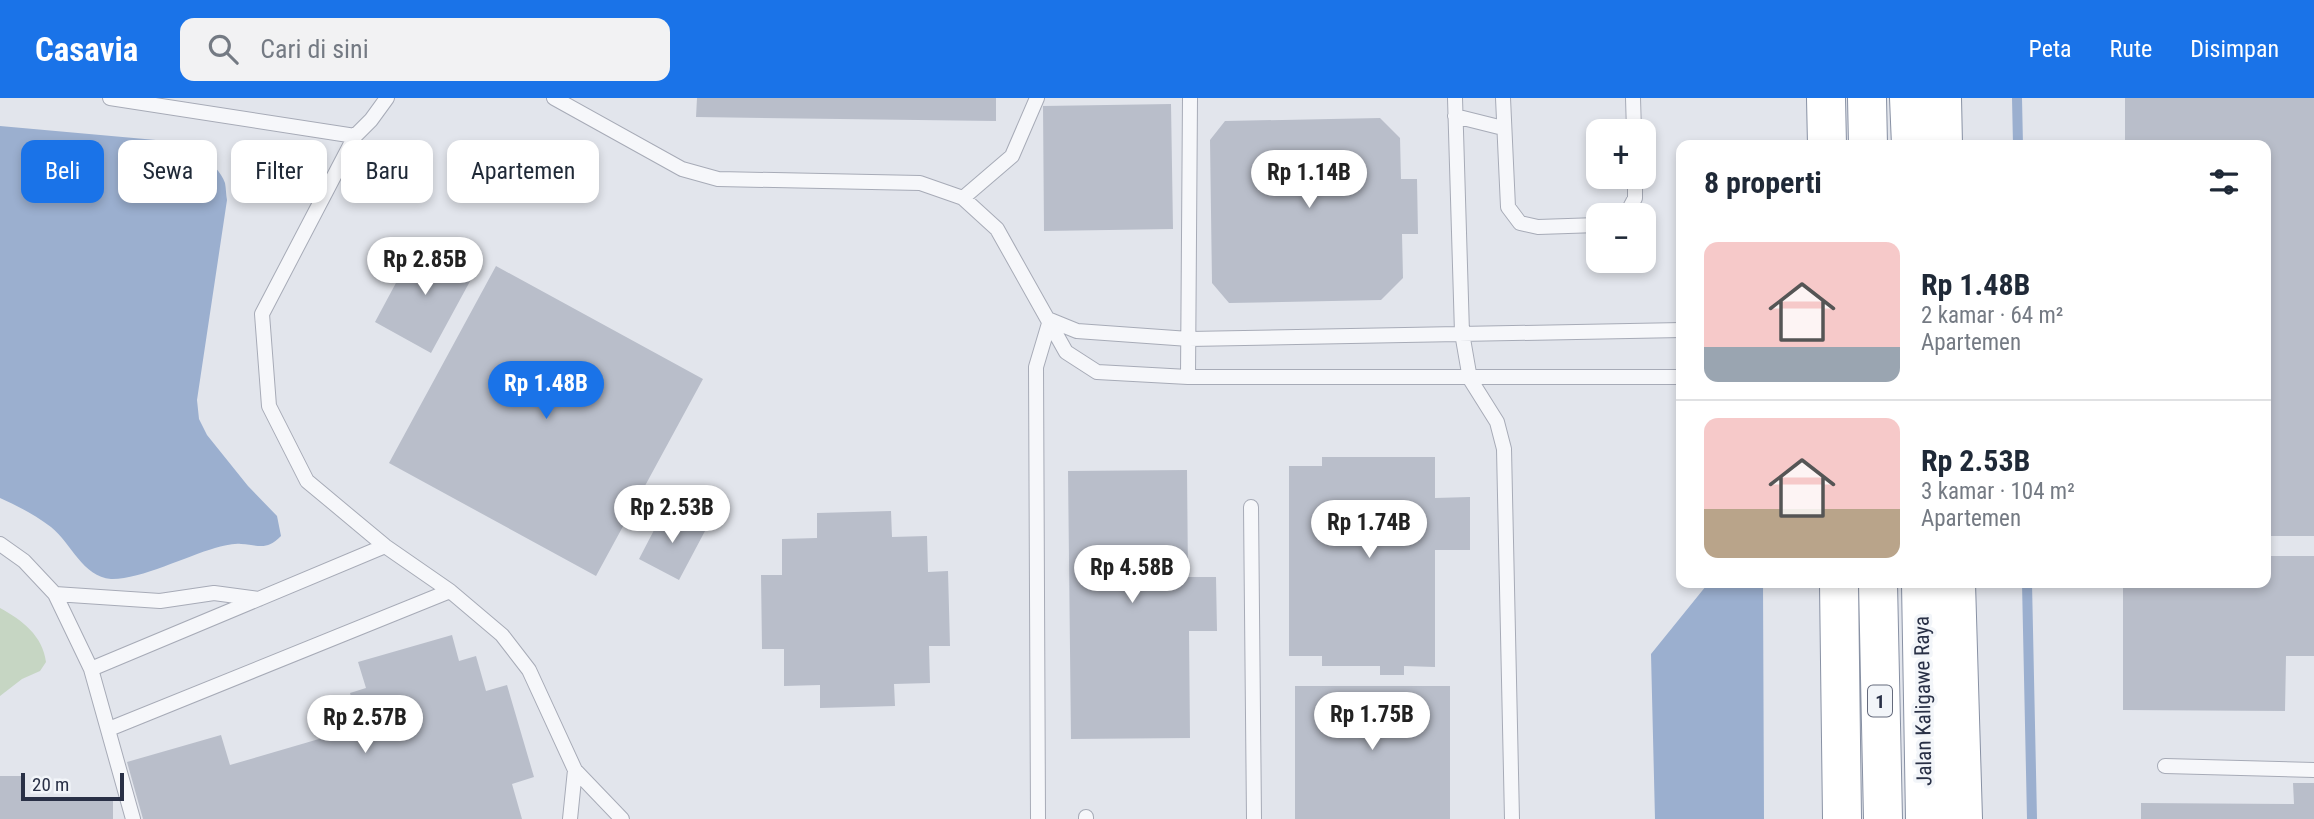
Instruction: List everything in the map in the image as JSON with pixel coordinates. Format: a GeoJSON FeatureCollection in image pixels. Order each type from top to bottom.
{"type":"FeatureCollection","features":[{"type":"Feature","properties":{"kind":"highway"},"geometry":{"type":"LineString","coordinates":[[1826,98],[1827,140]]}},
{"type":"Feature","properties":{"kind":"highway"},"geometry":{"type":"LineString","coordinates":[[1867,98],[1868,140]]}},
{"type":"Feature","properties":{"kind":"highway"},"geometry":{"type":"LineString","coordinates":[[1909,98],[1911,140]]}},
{"type":"Feature","properties":{"kind":"highway"},"geometry":{"type":"LineString","coordinates":[[1942,98],[1944,140]]}},
{"type":"Feature","properties":{"kind":"highway"},"geometry":{"type":"LineString","coordinates":[[1839,588],[1842,819]]}},
{"type":"Feature","properties":{"kind":"highway","name":"Jalan Kaligawe Raya"},"geometry":{"type":"LineString","coordinates":[[1878,588],[1883,819]]}},
{"type":"Feature","properties":{"kind":"highway","name":"Jalan Kaligawe Raya"},"geometry":{"type":"LineString","coordinates":[[1921,588],[1925,819]]}},
{"type":"Feature","properties":{"kind":"highway"},"geometry":{"type":"LineString","coordinates":[[1956,588],[1963,819]]}},
{"type":"Feature","properties":{"kind":"lane"},"geometry":{"type":"LineString","coordinates":[[110,98],[355,136]]}},
{"type":"Feature","properties":{"kind":"lane"},"geometry":{"type":"LineString","coordinates":[[387,98],[355,136],[262,314],[269,407],[307,481],[385,546],[450,591],[502,635],[529,670],[575,770],[622,819]]}},
{"type":"Feature","properties":{"kind":"lane"},"geometry":{"type":"LineString","coordinates":[[963,198],[1012,156],[1037,98]]}},
{"type":"Feature","properties":{"kind":"lane"},"geometry":{"type":"LineString","coordinates":[[1188,377],[1190,98]]}},
{"type":"Feature","properties":{"kind":"lane"},"geometry":{"type":"LineString","coordinates":[[1455,98],[1462,333],[1470,379],[1497,422],[1504,449],[1512,819]]}},
{"type":"Feature","properties":{"kind":"lane"},"geometry":{"type":"LineString","coordinates":[[1503,98],[1508,207],[1520,223],[1538,228],[1586,226]]}},
{"type":"Feature","properties":{"kind":"lane"},"geometry":{"type":"LineString","coordinates":[[1633,98],[1634,119]]}},
{"type":"Feature","properties":{"kind":"lane"},"geometry":{"type":"LineString","coordinates":[[561,100],[682,169],[718,179],[920,183],[963,198],[997,229],[1066,352],[1097,372],[1188,377],[1676,377]]}},
{"type":"Feature","properties":{"kind":"lane"},"geometry":{"type":"LineString","coordinates":[[1455,116],[1503,128]]}},
{"type":"Feature","properties":{"kind":"lane"},"geometry":{"type":"LineString","coordinates":[[1050,320],[1077,331],[1189,339],[1676,330]]}},
{"type":"Feature","properties":{"kind":"lane"},"geometry":{"type":"LineString","coordinates":[[1038,819],[1036,367],[1050,320]]}},
{"type":"Feature","properties":{"kind":"lane"},"geometry":{"type":"LineString","coordinates":[[1251,507],[1254,819]]}},
{"type":"Feature","properties":{"kind":"lane"},"geometry":{"type":"LineString","coordinates":[[0,544],[24,561],[55,594],[91,669],[133,819]]}},
{"type":"Feature","properties":{"kind":"lane"},"geometry":{"type":"LineString","coordinates":[[91,669],[385,546]]}},
{"type":"Feature","properties":{"kind":"lane"},"geometry":{"type":"LineString","coordinates":[[109,729],[450,591]]}},
{"type":"Feature","properties":{"kind":"lane"},"geometry":{"type":"LineString","coordinates":[[55,594],[160,601],[214,593],[259,600]]}},
{"type":"Feature","properties":{"kind":"lane"},"geometry":{"type":"LineString","coordinates":[[2165,766],[2314,770]]}},
{"type":"Feature","properties":{"kind":"lane"},"geometry":{"type":"LineString","coordinates":[[570,819],[575,770]]}},
{"type":"Feature","properties":{"kind":"green space"},"geometry":{"type":"Polygon","coordinates":[[[0,608],[16,618],[36,637],[46,662],[40,671],[22,679],[0,696],[0,608]]]}},
{"type":"Feature","properties":{"kind":"water"},"geometry":{"type":"Polygon","coordinates":[[[0,126],[156,140],[118,140],[118,203],[217,203],[217,169],[225,183],[227,200],[197,400],[199,419],[207,435],[248,486],[277,516],[281,536],[271,544],[225,546],[149,572],[111,579],[101,577],[85,566],[51,527],[0,498],[0,126]]]}},
{"type":"Feature","properties":{"kind":"water"},"geometry":{"type":"Polygon","coordinates":[[[1704,588],[1763,588],[1764,819],[1655,819],[1651,654],[1704,588]]]}},
{"type":"Feature","properties":{"kind":"building"},"geometry":{"type":"Polygon","coordinates":[[[697,98],[996,98],[996,121],[696,117],[697,98]]]}},
{"type":"Feature","properties":{"kind":"building"},"geometry":{"type":"Polygon","coordinates":[[[2125,98],[2314,98],[2314,536],[2271,536],[2271,140],[2125,140],[2125,98]]]}},
{"type":"Feature","properties":{"kind":"building"},"geometry":{"type":"Polygon","coordinates":[[[1171,104],[1173,229],[1044,231],[1043,106],[1171,104]]]}},
{"type":"Feature","properties":{"kind":"building"},"geometry":{"type":"Polygon","coordinates":[[[1380,118],[1400,138],[1401,179],[1417,179],[1418,234],[1402,234],[1403,278],[1381,300],[1229,303],[1212,283],[1210,140],[1225,121],[1380,118]]]}},
{"type":"Feature","properties":{"kind":"building"},"geometry":{"type":"Polygon","coordinates":[[[419,240],[475,272],[431,353],[375,322],[419,240]]]}},
{"type":"Feature","properties":{"kind":"building"},"geometry":{"type":"Polygon","coordinates":[[[496,266],[703,379],[596,576],[389,463],[496,266]]]}},
{"type":"Feature","properties":{"kind":"building"},"geometry":{"type":"Polygon","coordinates":[[[1322,457],[1435,457],[1435,498],[1470,497],[1470,550],[1435,550],[1435,667],[1404,666],[1404,675],[1380,675],[1380,666],[1322,666],[1322,656],[1289,656],[1289,466],[1322,466],[1322,457]]]}},
{"type":"Feature","properties":{"kind":"building"},"geometry":{"type":"Polygon","coordinates":[[[1187,470],[1188,577],[1216,577],[1217,631],[1189,631],[1190,738],[1071,739],[1068,471],[1187,470]]]}},
{"type":"Feature","properties":{"kind":"building"},"geometry":{"type":"Polygon","coordinates":[[[665,509],[705,531],[679,580],[639,559],[665,509]]]}},
{"type":"Feature","properties":{"kind":"building"},"geometry":{"type":"Polygon","coordinates":[[[891,511],[892,537],[927,536],[928,572],[948,571],[950,646],[929,646],[930,683],[894,684],[895,706],[820,708],[820,685],[784,686],[784,649],[762,649],[761,575],[782,575],[782,539],[817,538],[817,513],[891,511]]]}},
{"type":"Feature","properties":{"kind":"building"},"geometry":{"type":"Polygon","coordinates":[[[2271,556],[2314,556],[2314,656],[2286,656],[2285,711],[2123,710],[2123,588],[2271,588],[2271,556]]]}},
{"type":"Feature","properties":{"kind":"building"},"geometry":{"type":"Polygon","coordinates":[[[452,635],[459,661],[476,656],[486,691],[507,685],[534,777],[512,784],[522,819],[143,819],[127,762],[221,735],[230,765],[360,727],[350,693],[366,688],[358,662],[452,635]]]}},
{"type":"Feature","properties":{"kind":"building"},"geometry":{"type":"Polygon","coordinates":[[[1295,686],[1450,686],[1450,819],[1295,819],[1295,686]]]}},
{"type":"Feature","properties":{"kind":"building"},"geometry":{"type":"Polygon","coordinates":[[[0,776],[21,776],[22,799],[113,797],[113,819],[0,819],[0,776]]]}},
{"type":"Feature","properties":{"kind":"building"},"geometry":{"type":"Polygon","coordinates":[[[2293,783],[2314,783],[2314,819],[2141,819],[2141,803],[2294,804],[2293,783]]]}},
{"type":"Feature","properties":{"kind":"waterway"},"geometry":{"type":"LineString","coordinates":[[2017,98],[2018,140]]}},
{"type":"Feature","properties":{"kind":"waterway"},"geometry":{"type":"LineString","coordinates":[[2027,588],[2032,819]]}}]}
